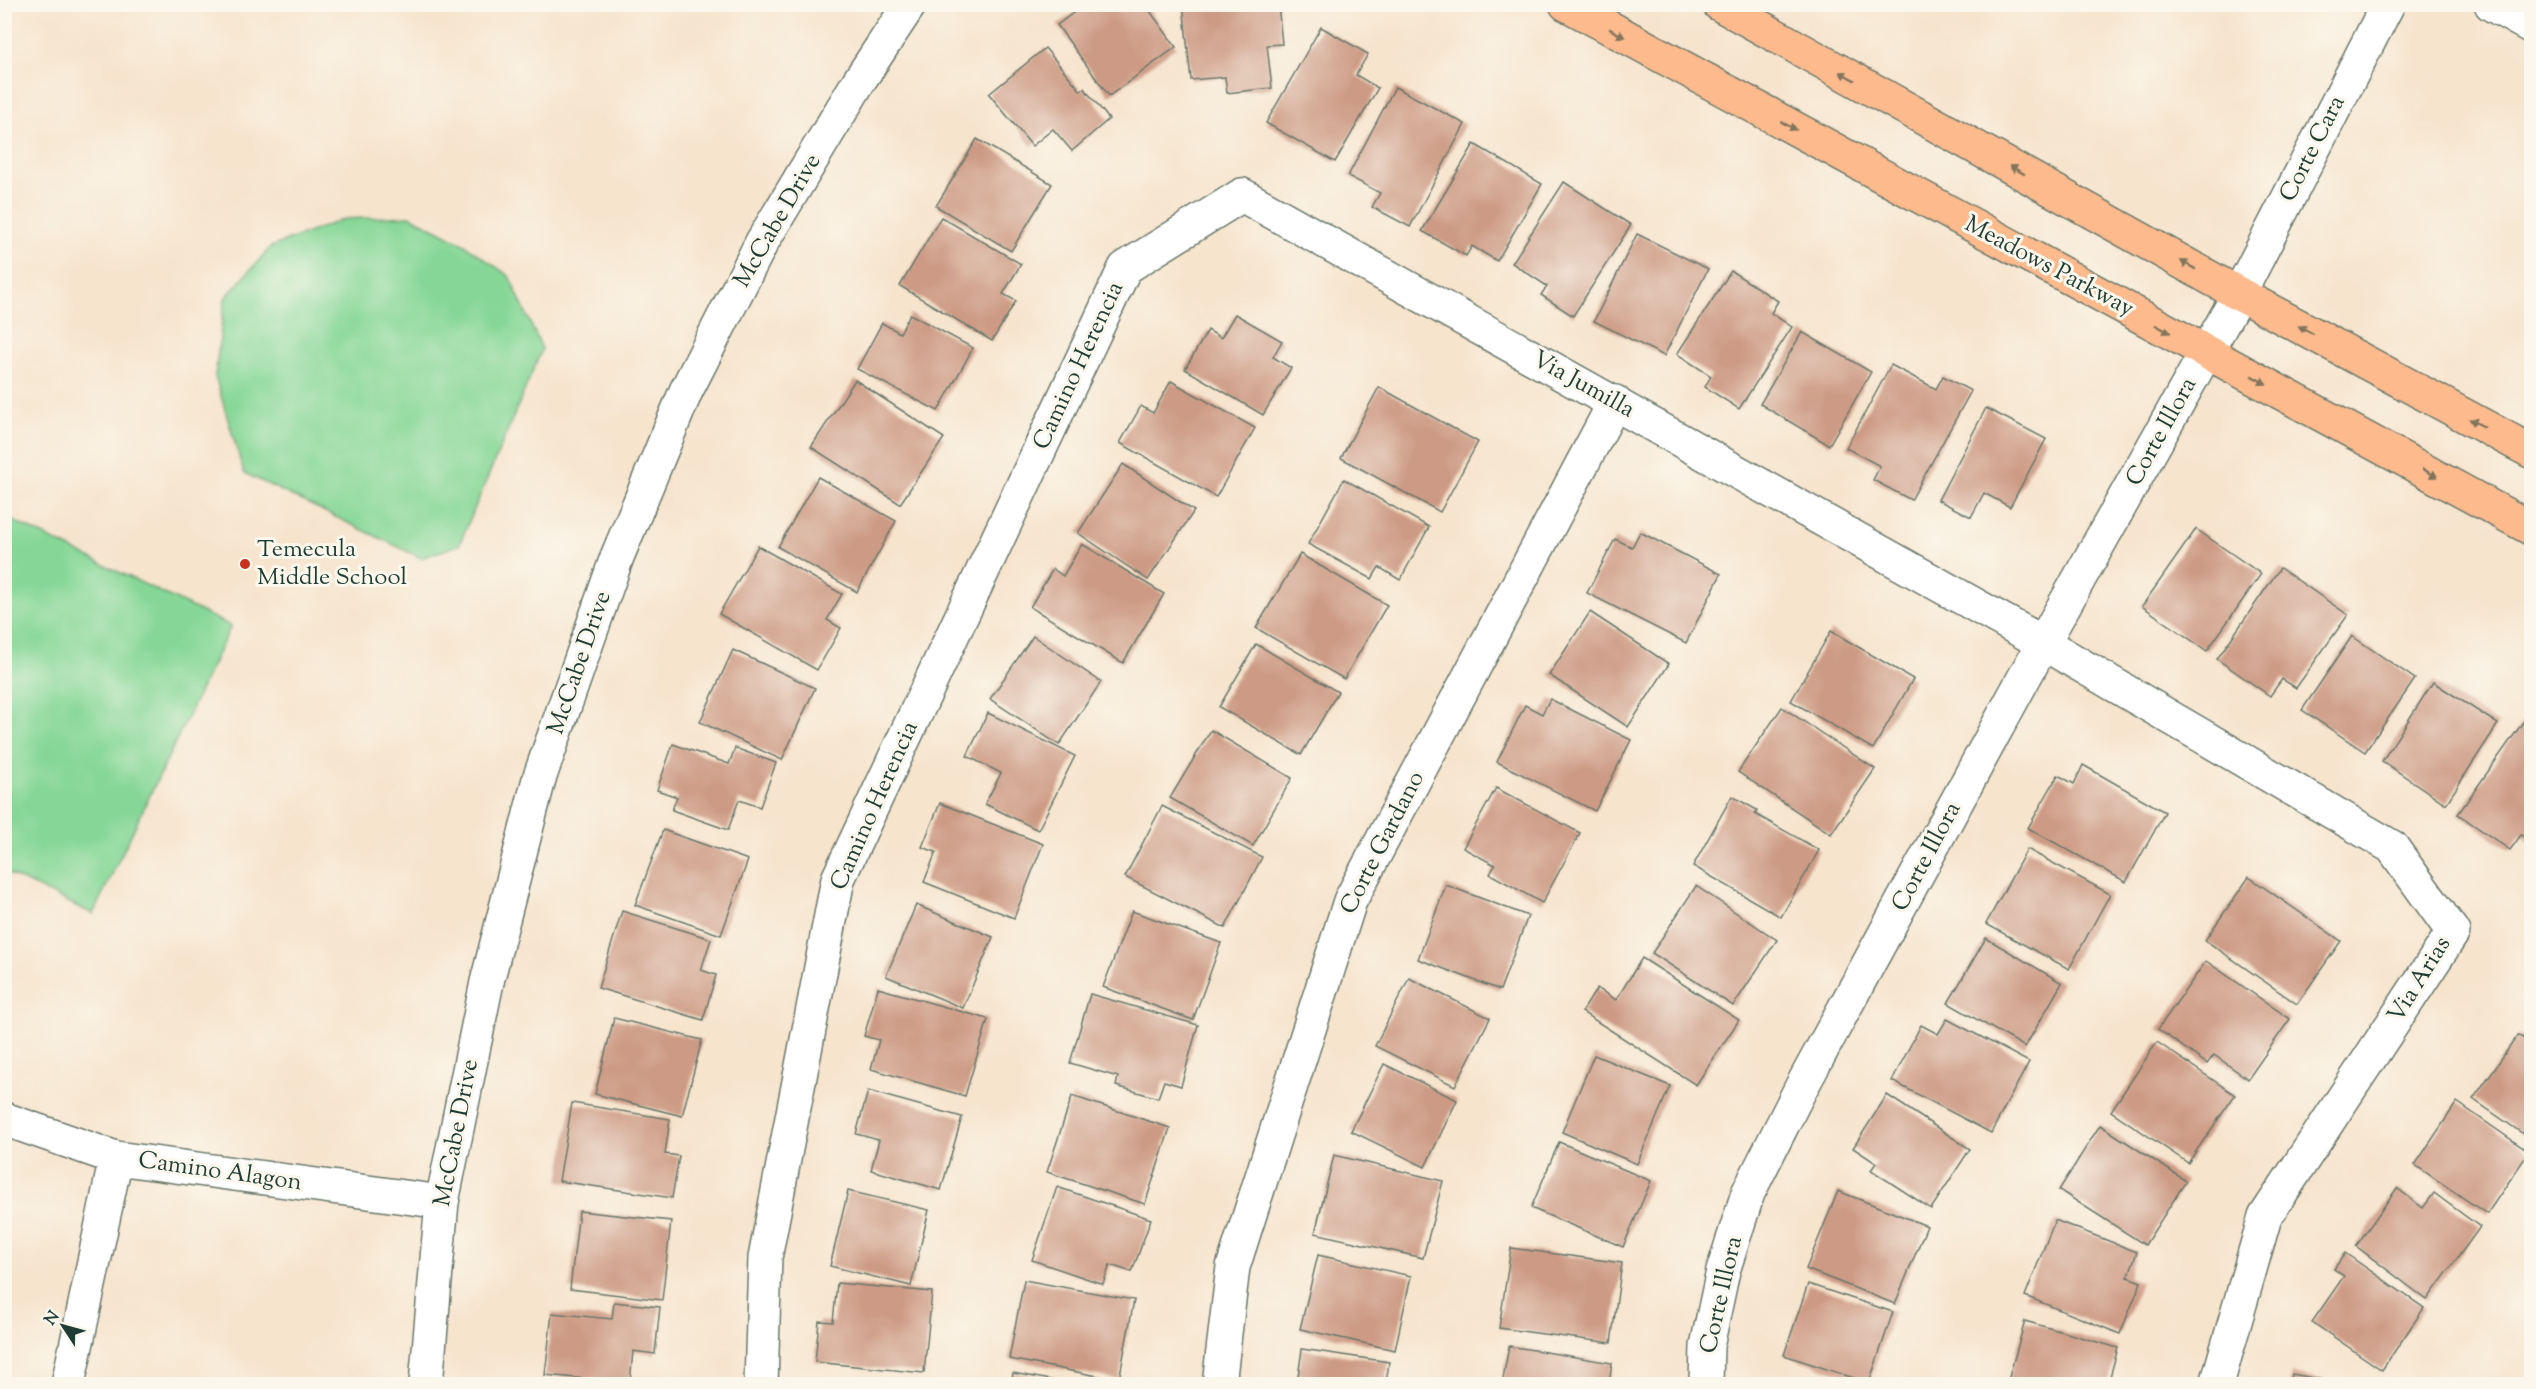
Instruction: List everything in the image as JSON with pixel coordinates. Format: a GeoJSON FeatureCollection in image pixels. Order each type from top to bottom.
{"type":"FeatureCollection","features":[{"type":"Feature","properties":{"kind":"main road","name":"Meadows Parkway"},"geometry":{"type":"LineString","coordinates":[[1566,4],[2532,529]]}},
{"type":"Feature","properties":{"kind":"main road"},"geometry":{"type":"LineString","coordinates":[[1719,4],[2239,294],[2532,452]]}},
{"type":"Feature","properties":{"kind":"street","name":"McCabe Drive"},"geometry":{"type":"LineString","coordinates":[[426,1384],[442,1202],[487,982],[539,779],[617,557],[686,391],[762,242],[859,81],[910,4]]}},
{"type":"Feature","properties":{"kind":"street","name":"Corte Cara"},"geometry":{"type":"LineString","coordinates":[[2207,352],[2388,4]]}},
{"type":"Feature","properties":{"kind":"street"},"geometry":{"type":"LineString","coordinates":[[2491,4],[2532,27]]}},
{"type":"Feature","properties":{"kind":"street","name":"Via Jumilla"},"geometry":{"type":"LineString","coordinates":[[1125,268],[1242,195],[2043,643]]}},
{"type":"Feature","properties":{"kind":"street","name":"Camino Herencia"},"geometry":{"type":"LineString","coordinates":[[760,1384],[765,1258],[838,879],[1125,268]]}},
{"type":"Feature","properties":{"kind":"street","name":"Corte Illora"},"geometry":{"type":"LineString","coordinates":[[1706,1384],[1707,1346],[1723,1271],[1748,1193],[1801,1088],[2043,643],[2207,352]]}},
{"type":"Feature","properties":{"kind":"street","name":"Corte Gardano"},"geometry":{"type":"LineString","coordinates":[[1219,1384],[1233,1267],[1350,901],[1615,402]]}},
{"type":"Feature","properties":{"kind":"street","name":"Via Arias"},"geometry":{"type":"LineString","coordinates":[[2043,643],[2392,847],[2453,932],[2265,1217],[2217,1384]]}},
{"type":"Feature","properties":{"kind":"street","name":"Camino Alagon"},"geometry":{"type":"LineString","coordinates":[[4,1119],[116,1158],[442,1202]]}},
{"type":"Feature","properties":{"kind":"street"},"geometry":{"type":"LineString","coordinates":[[68,1384],[116,1158]]}},
{"type":"Feature","properties":{"kind":"green space"},"geometry":{"type":"Polygon","coordinates":[[[410,216],[462,243],[509,276],[542,349],[459,545],[421,558],[244,473],[215,376],[225,298],[271,247],[344,219],[410,216]]]}},
{"type":"Feature","properties":{"kind":"green space"},"geometry":{"type":"Polygon","coordinates":[[[5,517],[231,626],[93,914],[5,872],[5,517]]]}},
{"type":"Feature","properties":{"kind":"building"},"geometry":{"type":"Polygon","coordinates":[[[1085,4],[1145,4],[1176,47],[1109,96],[1057,25],[1085,4]]]}},
{"type":"Feature","properties":{"kind":"building"},"geometry":{"type":"Polygon","coordinates":[[[1183,4],[1278,4],[1282,44],[1267,45],[1272,88],[1227,93],[1225,77],[1191,80],[1183,4]]]}},
{"type":"Feature","properties":{"kind":"building"},"geometry":{"type":"Polygon","coordinates":[[[1321,27],[1368,54],[1356,75],[1378,88],[1335,162],[1266,123],[1321,27]]]}},
{"type":"Feature","properties":{"kind":"building"},"geometry":{"type":"Polygon","coordinates":[[[1045,48],[1081,91],[1084,88],[1109,119],[1072,151],[1053,129],[1032,146],[989,94],[1045,48]]]}},
{"type":"Feature","properties":{"kind":"building"},"geometry":{"type":"Polygon","coordinates":[[[1395,87],[1465,124],[1410,227],[1372,207],[1380,193],[1348,176],[1395,87]]]}},
{"type":"Feature","properties":{"kind":"building"},"geometry":{"type":"Polygon","coordinates":[[[977,139],[1052,184],[1011,251],[936,206],[977,139]]]}},
{"type":"Feature","properties":{"kind":"building"},"geometry":{"type":"Polygon","coordinates":[[[1474,144],[1542,184],[1497,261],[1472,246],[1466,256],[1422,231],[1474,144]]]}},
{"type":"Feature","properties":{"kind":"building"},"geometry":{"type":"Polygon","coordinates":[[[1564,182],[1631,225],[1573,316],[1541,295],[1547,286],[1512,263],[1564,182]]]}},
{"type":"Feature","properties":{"kind":"building"},"geometry":{"type":"Polygon","coordinates":[[[941,217],[1021,264],[1003,294],[1016,301],[992,341],[900,286],[941,217]]]}},
{"type":"Feature","properties":{"kind":"building"},"geometry":{"type":"Polygon","coordinates":[[[1637,234],[1708,269],[1664,356],[1594,321],[1637,234]]]}},
{"type":"Feature","properties":{"kind":"building"},"geometry":{"type":"Polygon","coordinates":[[[1731,271],[1778,301],[1771,313],[1792,327],[1739,409],[1705,387],[1711,376],[1677,354],[1731,271]]]}},
{"type":"Feature","properties":{"kind":"building"},"geometry":{"type":"Polygon","coordinates":[[[910,314],[973,348],[938,411],[857,369],[882,323],[900,333],[910,314]]]}},
{"type":"Feature","properties":{"kind":"building"},"geometry":{"type":"Polygon","coordinates":[[[1235,314],[1282,341],[1273,357],[1291,368],[1263,415],[1185,369],[1208,330],[1221,338],[1235,314]]]}},
{"type":"Feature","properties":{"kind":"building"},"geometry":{"type":"Polygon","coordinates":[[[1802,332],[1871,372],[1829,445],[1760,404],[1802,332]]]}},
{"type":"Feature","properties":{"kind":"building"},"geometry":{"type":"Polygon","coordinates":[[[1891,365],[1936,389],[1943,376],[1971,391],[1911,500],[1873,480],[1880,466],[1846,448],[1891,365]]]}},
{"type":"Feature","properties":{"kind":"building"},"geometry":{"type":"Polygon","coordinates":[[[855,380],[944,438],[900,504],[811,447],[855,380]]]}},
{"type":"Feature","properties":{"kind":"building"},"geometry":{"type":"Polygon","coordinates":[[[1171,381],[1255,428],[1216,497],[1120,443],[1141,406],[1153,413],[1171,381]]]}},
{"type":"Feature","properties":{"kind":"building"},"geometry":{"type":"Polygon","coordinates":[[[1379,387],[1478,442],[1440,512],[1341,458],[1379,387]]]}},
{"type":"Feature","properties":{"kind":"building"},"geometry":{"type":"Polygon","coordinates":[[[1986,408],[2046,439],[2010,507],[1984,493],[1971,517],[1938,500],[1986,408]]]}},
{"type":"Feature","properties":{"kind":"building"},"geometry":{"type":"Polygon","coordinates":[[[1123,464],[1194,511],[1148,580],[1078,533],[1123,464]]]}},
{"type":"Feature","properties":{"kind":"building"},"geometry":{"type":"Polygon","coordinates":[[[818,477],[896,521],[857,592],[778,547],[818,477]]]}},
{"type":"Feature","properties":{"kind":"building"},"geometry":{"type":"Polygon","coordinates":[[[1344,479],[1429,527],[1400,580],[1379,567],[1372,579],[1308,544],[1344,479]]]}},
{"type":"Feature","properties":{"kind":"building"},"geometry":{"type":"Polygon","coordinates":[[[2196,529],[2261,574],[2207,651],[2142,606],[2196,529]]]}},
{"type":"Feature","properties":{"kind":"building"},"geometry":{"type":"Polygon","coordinates":[[[1640,532],[1721,574],[1686,643],[1587,593],[1615,539],[1632,547],[1640,532]]]}},
{"type":"Feature","properties":{"kind":"building"},"geometry":{"type":"Polygon","coordinates":[[[1082,544],[1164,594],[1123,663],[1030,607],[1053,569],[1063,576],[1082,544]]]}},
{"type":"Feature","properties":{"kind":"building"},"geometry":{"type":"Polygon","coordinates":[[[758,546],[842,594],[827,620],[841,628],[817,670],[719,614],[758,546]]]}},
{"type":"Feature","properties":{"kind":"building"},"geometry":{"type":"Polygon","coordinates":[[[1300,554],[1387,605],[1344,679],[1256,628],[1300,554]]]}},
{"type":"Feature","properties":{"kind":"building"},"geometry":{"type":"Polygon","coordinates":[[[2280,568],[2348,615],[2296,688],[2282,679],[2270,696],[2217,659],[2280,568]]]}},
{"type":"Feature","properties":{"kind":"building"},"geometry":{"type":"Polygon","coordinates":[[[1590,612],[1669,664],[1628,727],[1549,675],[1590,612]]]}},
{"type":"Feature","properties":{"kind":"building"},"geometry":{"type":"Polygon","coordinates":[[[1831,631],[1913,679],[1873,749],[1791,701],[1831,631]]]}},
{"type":"Feature","properties":{"kind":"building"},"geometry":{"type":"Polygon","coordinates":[[[1033,636],[1101,682],[1059,745],[990,699],[1033,636]]]}},
{"type":"Feature","properties":{"kind":"building"},"geometry":{"type":"Polygon","coordinates":[[[2352,636],[2415,679],[2365,752],[2302,710],[2352,636]]]}},
{"type":"Feature","properties":{"kind":"building"},"geometry":{"type":"Polygon","coordinates":[[[1256,644],[1338,692],[1301,755],[1219,707],[1256,644]]]}},
{"type":"Feature","properties":{"kind":"building"},"geometry":{"type":"Polygon","coordinates":[[[733,650],[815,688],[782,760],[700,722],[733,650]]]}},
{"type":"Feature","properties":{"kind":"building"},"geometry":{"type":"Polygon","coordinates":[[[2433,682],[2498,724],[2446,804],[2382,761],[2433,682]]]}},
{"type":"Feature","properties":{"kind":"building"},"geometry":{"type":"Polygon","coordinates":[[[1550,699],[1631,740],[1595,811],[1497,762],[1525,705],[1542,714],[1550,699]]]}},
{"type":"Feature","properties":{"kind":"building"},"geometry":{"type":"Polygon","coordinates":[[[1782,707],[1875,769],[1831,834],[1738,772],[1782,707]]]}},
{"type":"Feature","properties":{"kind":"building"},"geometry":{"type":"Polygon","coordinates":[[[988,713],[1075,756],[1038,830],[985,804],[1001,773],[967,756],[988,713]]]}},
{"type":"Feature","properties":{"kind":"building"},"geometry":{"type":"Polygon","coordinates":[[[2523,722],[2532,728],[2532,843],[2521,835],[2510,850],[2458,814],[2523,722]]]}},
{"type":"Feature","properties":{"kind":"building"},"geometry":{"type":"Polygon","coordinates":[[[1211,730],[1292,778],[1253,846],[1170,798],[1211,730]]]}},
{"type":"Feature","properties":{"kind":"building"},"geometry":{"type":"Polygon","coordinates":[[[673,744],[729,764],[735,748],[776,763],[760,807],[739,800],[728,830],[672,810],[677,797],[657,790],[673,744]]]}},
{"type":"Feature","properties":{"kind":"building"},"geometry":{"type":"Polygon","coordinates":[[[2083,765],[2165,812],[2126,882],[2028,828],[2058,775],[2074,784],[2083,765]]]}},
{"type":"Feature","properties":{"kind":"building"},"geometry":{"type":"Polygon","coordinates":[[[1496,788],[1580,833],[1542,903],[1490,874],[1495,865],[1463,848],[1496,788]]]}},
{"type":"Feature","properties":{"kind":"building"},"geometry":{"type":"Polygon","coordinates":[[[1732,796],[1757,810],[1755,814],[1819,850],[1781,917],[1693,866],[1732,796]]]}},
{"type":"Feature","properties":{"kind":"building"},"geometry":{"type":"Polygon","coordinates":[[[940,803],[1043,844],[1014,918],[924,882],[936,852],[922,847],[940,803]]]}},
{"type":"Feature","properties":{"kind":"building"},"geometry":{"type":"Polygon","coordinates":[[[1162,806],[1262,857],[1225,928],[1125,877],[1162,806]]]}},
{"type":"Feature","properties":{"kind":"building"},"geometry":{"type":"Polygon","coordinates":[[[663,830],[748,860],[721,935],[635,905],[663,830]]]}},
{"type":"Feature","properties":{"kind":"building"},"geometry":{"type":"Polygon","coordinates":[[[2027,849],[2110,894],[2069,969],[1986,924],[2027,849]]]}},
{"type":"Feature","properties":{"kind":"building"},"geometry":{"type":"Polygon","coordinates":[[[2249,877],[2341,941],[2297,1004],[2205,940],[2249,877]]]}},
{"type":"Feature","properties":{"kind":"building"},"geometry":{"type":"Polygon","coordinates":[[[1446,885],[1528,916],[1500,990],[1418,959],[1446,885]]]}},
{"type":"Feature","properties":{"kind":"building"},"geometry":{"type":"Polygon","coordinates":[[[1696,886],[1777,940],[1733,1006],[1652,953],[1696,886]]]}},
{"type":"Feature","properties":{"kind":"building"},"geometry":{"type":"Polygon","coordinates":[[[916,905],[993,937],[963,1008],[886,976],[916,905]]]}},
{"type":"Feature","properties":{"kind":"building"},"geometry":{"type":"Polygon","coordinates":[[[622,911],[711,939],[701,970],[716,975],[703,1020],[598,988],[622,911]]]}},
{"type":"Feature","properties":{"kind":"building"},"geometry":{"type":"Polygon","coordinates":[[[1132,911],[1221,943],[1193,1020],[1103,987],[1132,911]]]}},
{"type":"Feature","properties":{"kind":"building"},"geometry":{"type":"Polygon","coordinates":[[[1986,938],[2062,983],[2025,1047],[1948,1003],[1986,938]]]}},
{"type":"Feature","properties":{"kind":"building"},"geometry":{"type":"Polygon","coordinates":[[[1642,958],[1739,1020],[1696,1085],[1582,1012],[1597,988],[1616,1000],[1642,958]]]}},
{"type":"Feature","properties":{"kind":"building"},"geometry":{"type":"Polygon","coordinates":[[[2206,961],[2290,1019],[2248,1079],[2214,1055],[2207,1064],[2158,1029],[2206,961]]]}},
{"type":"Feature","properties":{"kind":"building"},"geometry":{"type":"Polygon","coordinates":[[[1409,978],[1490,1018],[1455,1086],[1375,1046],[1409,978]]]}},
{"type":"Feature","properties":{"kind":"building"},"geometry":{"type":"Polygon","coordinates":[[[878,988],[988,1019],[965,1096],[871,1069],[879,1040],[864,1036],[878,988]]]}},
{"type":"Feature","properties":{"kind":"building"},"geometry":{"type":"Polygon","coordinates":[[[1090,994],[1198,1025],[1181,1086],[1164,1081],[1158,1098],[1116,1086],[1118,1077],[1070,1063],[1090,994]]]}},
{"type":"Feature","properties":{"kind":"building"},"geometry":{"type":"Polygon","coordinates":[[[614,1018],[702,1040],[682,1116],[595,1094],[614,1018]]]}},
{"type":"Feature","properties":{"kind":"building"},"geometry":{"type":"Polygon","coordinates":[[[1947,1019],[2029,1062],[1991,1133],[1892,1081],[1921,1025],[1938,1034],[1947,1019]]]}},
{"type":"Feature","properties":{"kind":"building"},"geometry":{"type":"Polygon","coordinates":[[[2518,1035],[2532,1044],[2532,1140],[2473,1099],[2518,1035]]]}},
{"type":"Feature","properties":{"kind":"building"},"geometry":{"type":"Polygon","coordinates":[[[2157,1042],[2235,1095],[2188,1163],[2111,1111],[2157,1042]]]}},
{"type":"Feature","properties":{"kind":"building"},"geometry":{"type":"Polygon","coordinates":[[[1594,1055],[1670,1086],[1637,1164],[1562,1132],[1594,1055]]]}},
{"type":"Feature","properties":{"kind":"building"},"geometry":{"type":"Polygon","coordinates":[[[1384,1064],[1457,1100],[1425,1167],[1351,1131],[1384,1064]]]}},
{"type":"Feature","properties":{"kind":"building"},"geometry":{"type":"Polygon","coordinates":[[[868,1091],[962,1117],[941,1190],[871,1170],[879,1140],[856,1134],[868,1091]]]}},
{"type":"Feature","properties":{"kind":"building"},"geometry":{"type":"Polygon","coordinates":[[[1887,1095],[1970,1149],[1931,1209],[1871,1170],[1876,1163],[1853,1148],[1887,1095]]]}},
{"type":"Feature","properties":{"kind":"building"},"geometry":{"type":"Polygon","coordinates":[[[1072,1096],[1170,1128],[1145,1204],[1047,1172],[1072,1096]]]}},
{"type":"Feature","properties":{"kind":"building"},"geometry":{"type":"Polygon","coordinates":[[[2457,1102],[2529,1152],[2487,1214],[2415,1165],[2457,1102]]]}},
{"type":"Feature","properties":{"kind":"building"},"geometry":{"type":"Polygon","coordinates":[[[572,1103],[670,1119],[665,1154],[679,1156],[672,1198],[559,1181],[572,1103]]]}},
{"type":"Feature","properties":{"kind":"building"},"geometry":{"type":"Polygon","coordinates":[[[2100,1125],[2186,1181],[2145,1245],[2059,1190],[2100,1125]]]}},
{"type":"Feature","properties":{"kind":"building"},"geometry":{"type":"Polygon","coordinates":[[[1559,1142],[1651,1181],[1623,1247],[1531,1208],[1559,1142]]]}},
{"type":"Feature","properties":{"kind":"building"},"geometry":{"type":"Polygon","coordinates":[[[1334,1155],[1443,1181],[1423,1258],[1315,1233],[1334,1155]]]}},
{"type":"Feature","properties":{"kind":"building"},"geometry":{"type":"Polygon","coordinates":[[[1057,1187],[1151,1219],[1132,1272],[1110,1265],[1103,1284],[1032,1260],[1057,1187]]]}},
{"type":"Feature","properties":{"kind":"building"},"geometry":{"type":"Polygon","coordinates":[[[2397,1188],[2423,1208],[2434,1193],[2480,1227],[2427,1300],[2356,1246],[2397,1188]]]}},
{"type":"Feature","properties":{"kind":"building"},"geometry":{"type":"Polygon","coordinates":[[[848,1191],[929,1210],[911,1286],[830,1266],[848,1191]]]}},
{"type":"Feature","properties":{"kind":"building"},"geometry":{"type":"Polygon","coordinates":[[[1838,1191],[1927,1226],[1895,1304],[1806,1269],[1838,1191]]]}},
{"type":"Feature","properties":{"kind":"building"},"geometry":{"type":"Polygon","coordinates":[[[579,1211],[671,1221],[662,1300],[570,1289],[579,1211]]]}},
{"type":"Feature","properties":{"kind":"building"},"geometry":{"type":"Polygon","coordinates":[[[2055,1220],[2137,1252],[2128,1277],[2141,1282],[2120,1334],[2025,1296],[2055,1220]]]}},
{"type":"Feature","properties":{"kind":"building"},"geometry":{"type":"Polygon","coordinates":[[[1511,1248],[1622,1263],[1611,1343],[1499,1328],[1511,1248]]]}},
{"type":"Feature","properties":{"kind":"building"},"geometry":{"type":"Polygon","coordinates":[[[2345,1253],[2424,1308],[2382,1370],[2312,1322],[2344,1276],[2334,1269],[2345,1253]]]}},
{"type":"Feature","properties":{"kind":"building"},"geometry":{"type":"Polygon","coordinates":[[[1318,1255],[1411,1276],[1395,1350],[1300,1329],[1318,1255]]]}},
{"type":"Feature","properties":{"kind":"building"},"geometry":{"type":"Polygon","coordinates":[[[1024,1280],[1134,1300],[1119,1380],[1009,1359],[1024,1280]]]}},
{"type":"Feature","properties":{"kind":"building"},"geometry":{"type":"Polygon","coordinates":[[[837,1283],[932,1292],[924,1373],[815,1362],[819,1321],[833,1322],[837,1283]]]}},
{"type":"Feature","properties":{"kind":"building"},"geometry":{"type":"Polygon","coordinates":[[[1808,1284],[1893,1312],[1869,1383],[1784,1355],[1808,1284]]]}},
{"type":"Feature","properties":{"kind":"building"},"geometry":{"type":"Polygon","coordinates":[[[614,1302],[660,1307],[655,1354],[633,1351],[630,1383],[545,1375],[552,1313],[612,1319],[614,1302]]]}},
{"type":"Feature","properties":{"kind":"building"},"geometry":{"type":"Polygon","coordinates":[[[2025,1321],[2118,1348],[2108,1384],[2007,1384],[2025,1321]]]}},
{"type":"Feature","properties":{"kind":"building"},"geometry":{"type":"Polygon","coordinates":[[[1509,1346],[1612,1363],[1609,1384],[1502,1384],[1509,1346]]]}},
{"type":"Feature","properties":{"kind":"building"},"geometry":{"type":"Polygon","coordinates":[[[1302,1349],[1389,1362],[1386,1384],[1297,1384],[1302,1349]]]}},
{"type":"Feature","properties":{"kind":"building"},"geometry":{"type":"Polygon","coordinates":[[[1013,1373],[1067,1383],[1067,1384],[1011,1384],[1013,1373]]]}},
{"type":"Feature","properties":{"kind":"building"},"geometry":{"type":"Polygon","coordinates":[[[2292,1374],[2341,1383],[2341,1384],[2290,1384],[2292,1374]]]}},
{"type":"Feature","properties":{"kind":"place","name":"Temecula Middle School"},"geometry":{"type":"Point","coordinates":[245,564]}}]}
